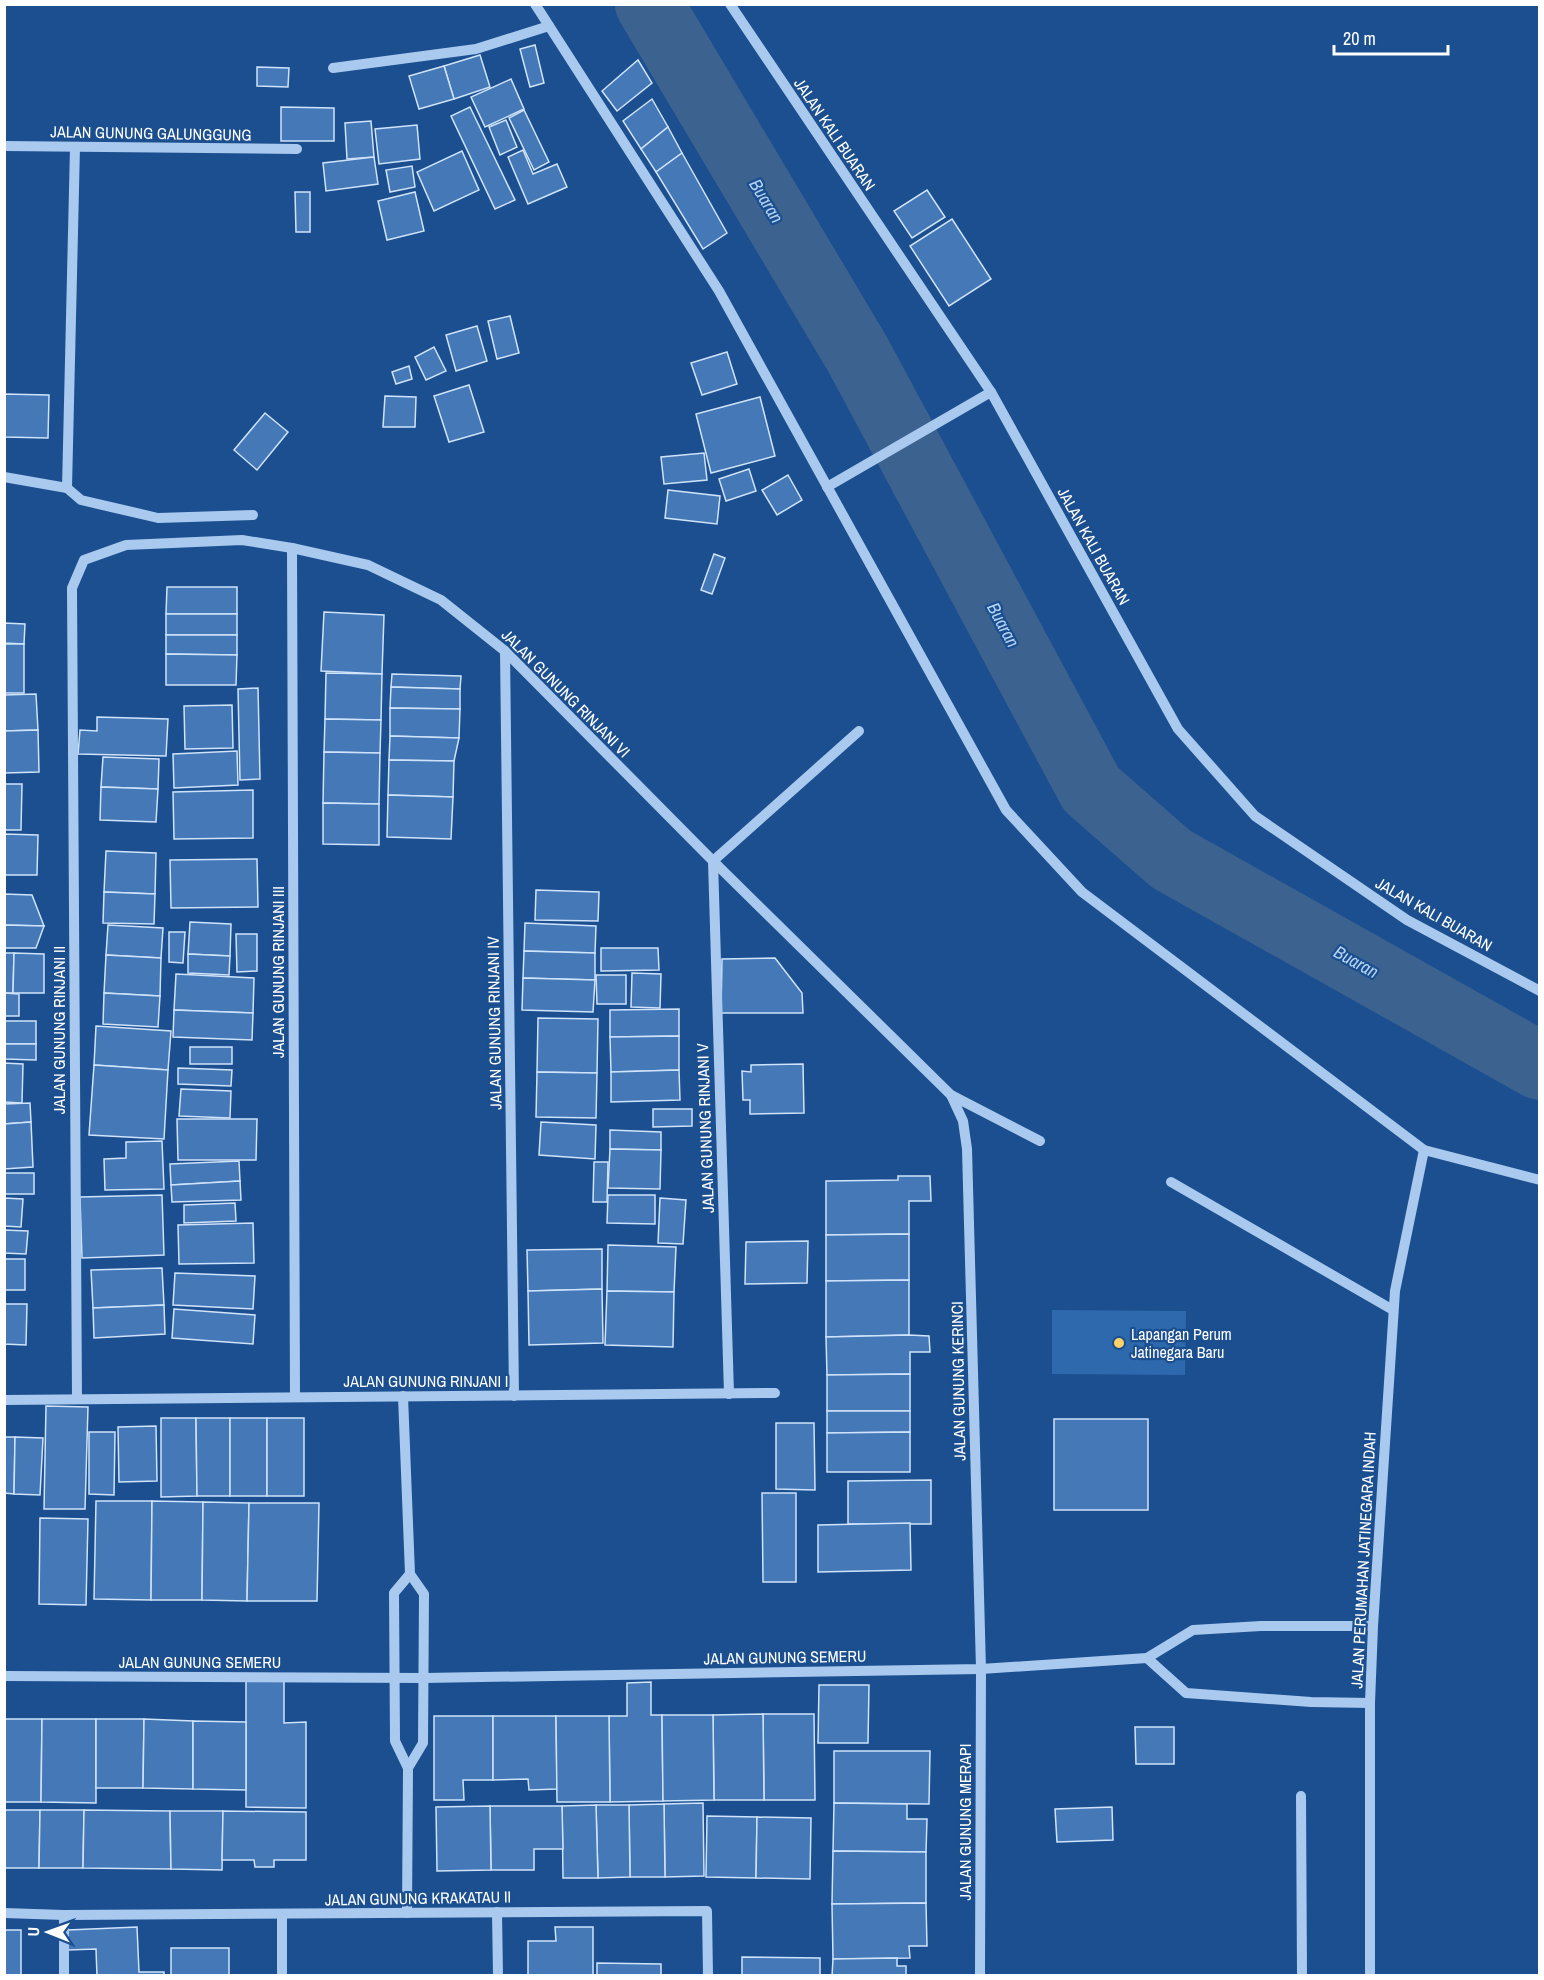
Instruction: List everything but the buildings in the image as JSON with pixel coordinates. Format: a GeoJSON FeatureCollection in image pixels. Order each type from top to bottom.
{"type":"FeatureCollection","features":[{"type":"Feature","properties":{"kind":"street"},"geometry":{"type":"LineString","coordinates":[[536,4],[719,291],[1006,810],[1082,892],[1424,1150],[1539,1180]]}},
{"type":"Feature","properties":{"kind":"street","name":"JALAN KALI BUARAN"},"geometry":{"type":"LineString","coordinates":[[730,4],[990,392],[1178,729],[1255,816],[1407,920],[1539,991]]}},
{"type":"Feature","properties":{"kind":"street"},"geometry":{"type":"LineString","coordinates":[[333,68],[476,49],[549,26]]}},
{"type":"Feature","properties":{"kind":"street","name":"JALAN GUNUNG GALUNGGUNG"},"geometry":{"type":"LineString","coordinates":[[4,146],[297,149]]}},
{"type":"Feature","properties":{"kind":"street"},"geometry":{"type":"LineString","coordinates":[[68,488],[75,147]]}},
{"type":"Feature","properties":{"kind":"street"},"geometry":{"type":"LineString","coordinates":[[827,487],[990,392]]}},
{"type":"Feature","properties":{"kind":"street"},"geometry":{"type":"LineString","coordinates":[[4,477],[68,488],[81,500],[158,518],[253,515]]}},
{"type":"Feature","properties":{"kind":"street","name":"JALAN GUNUNG RINJANI VI"},"geometry":{"type":"LineString","coordinates":[[72,588],[84,560],[126,545],[242,540],[292,548],[368,565],[441,600],[505,651],[713,861],[951,1095]]}},
{"type":"Feature","properties":{"kind":"street","name":"JALAN GUNUNG RINJANI III"},"geometry":{"type":"LineString","coordinates":[[292,548],[295,1397]]}},
{"type":"Feature","properties":{"kind":"street","name":"JALAN GUNUNG RINJANI II"},"geometry":{"type":"LineString","coordinates":[[72,588],[77,1399]]}},
{"type":"Feature","properties":{"kind":"street","name":"JALAN GUNUNG RINJANI IV"},"geometry":{"type":"LineString","coordinates":[[505,651],[514,1396]]}},
{"type":"Feature","properties":{"kind":"street"},"geometry":{"type":"LineString","coordinates":[[713,861],[859,731]]}},
{"type":"Feature","properties":{"kind":"street","name":"JALAN GUNUNG RINJANI V"},"geometry":{"type":"LineString","coordinates":[[713,861],[729,1394]]}},
{"type":"Feature","properties":{"kind":"street"},"geometry":{"type":"LineString","coordinates":[[951,1095],[1040,1141]]}},
{"type":"Feature","properties":{"kind":"street","name":"JALAN GUNUNG KERINCI"},"geometry":{"type":"LineString","coordinates":[[951,1095],[963,1121],[967,1149],[981,1669]]}},
{"type":"Feature","properties":{"kind":"street","name":"JALAN PERUMAHAN JATINEGARA INDAH"},"geometry":{"type":"LineString","coordinates":[[1371,1976],[1370,1703],[1373,1626],[1395,1291],[1424,1150]]}},
{"type":"Feature","properties":{"kind":"street"},"geometry":{"type":"LineString","coordinates":[[1171,1182],[1394,1310]]}},
{"type":"Feature","properties":{"kind":"street","name":"JALAN GUNUNG RINJANI I"},"geometry":{"type":"LineString","coordinates":[[77,1399],[775,1393]]}},
{"type":"Feature","properties":{"kind":"street"},"geometry":{"type":"LineString","coordinates":[[403,1396],[410,1574],[424,1594],[423,1743],[408,1768]]}},
{"type":"Feature","properties":{"kind":"street"},"geometry":{"type":"LineString","coordinates":[[4,1400],[77,1399]]}},
{"type":"Feature","properties":{"kind":"street"},"geometry":{"type":"LineString","coordinates":[[407,1913],[408,1768],[395,1741],[394,1593],[410,1574]]}},
{"type":"Feature","properties":{"kind":"street","name":"JALAN GUNUNG SEMERU"},"geometry":{"type":"LineString","coordinates":[[4,1676],[424,1678],[981,1669],[1146,1659],[1193,1630],[1261,1626],[1373,1626]]}},
{"type":"Feature","properties":{"kind":"street"},"geometry":{"type":"LineString","coordinates":[[1146,1659],[1186,1693],[1311,1702],[1370,1703]]}},
{"type":"Feature","properties":{"kind":"street","name":"JALAN GUNUNG MERAPI"},"geometry":{"type":"LineString","coordinates":[[980,1976],[981,1669]]}},
{"type":"Feature","properties":{"kind":"street"},"geometry":{"type":"LineString","coordinates":[[1301,1796],[1302,1976]]}},
{"type":"Feature","properties":{"kind":"street","name":"JALAN GUNUNG KRAKATAU II"},"geometry":{"type":"LineString","coordinates":[[4,1912],[64,1915],[707,1911],[708,1976]]}},
{"type":"Feature","properties":{"kind":"street"},"geometry":{"type":"LineString","coordinates":[[497,1912],[498,1976]]}},
{"type":"Feature","properties":{"kind":"street"},"geometry":{"type":"LineString","coordinates":[[282,1914],[282,1976]]}},
{"type":"Feature","properties":{"kind":"street"},"geometry":{"type":"LineString","coordinates":[[64,1915],[64,1976]]}},
{"type":"Feature","properties":{"kind":"shaded area","name":"Lapangan Perum Jatinegara Baru"},"geometry":{"type":"Polygon","coordinates":[[[1052,1310],[1186,1311],[1185,1375],[1052,1374],[1052,1310]]]}},
{"type":"Feature","properties":{"kind":"waterway","name":"Buaran"},"geometry":{"type":"LineString","coordinates":[[649,4],[858,355],[1091,789],[1171,859],[1540,1066]]}},
{"type":"Feature","properties":{"kind":"place","name":"Lapangan Perum Jatinegara Baru"},"geometry":{"type":"Point","coordinates":[1119,1343]}}]}
